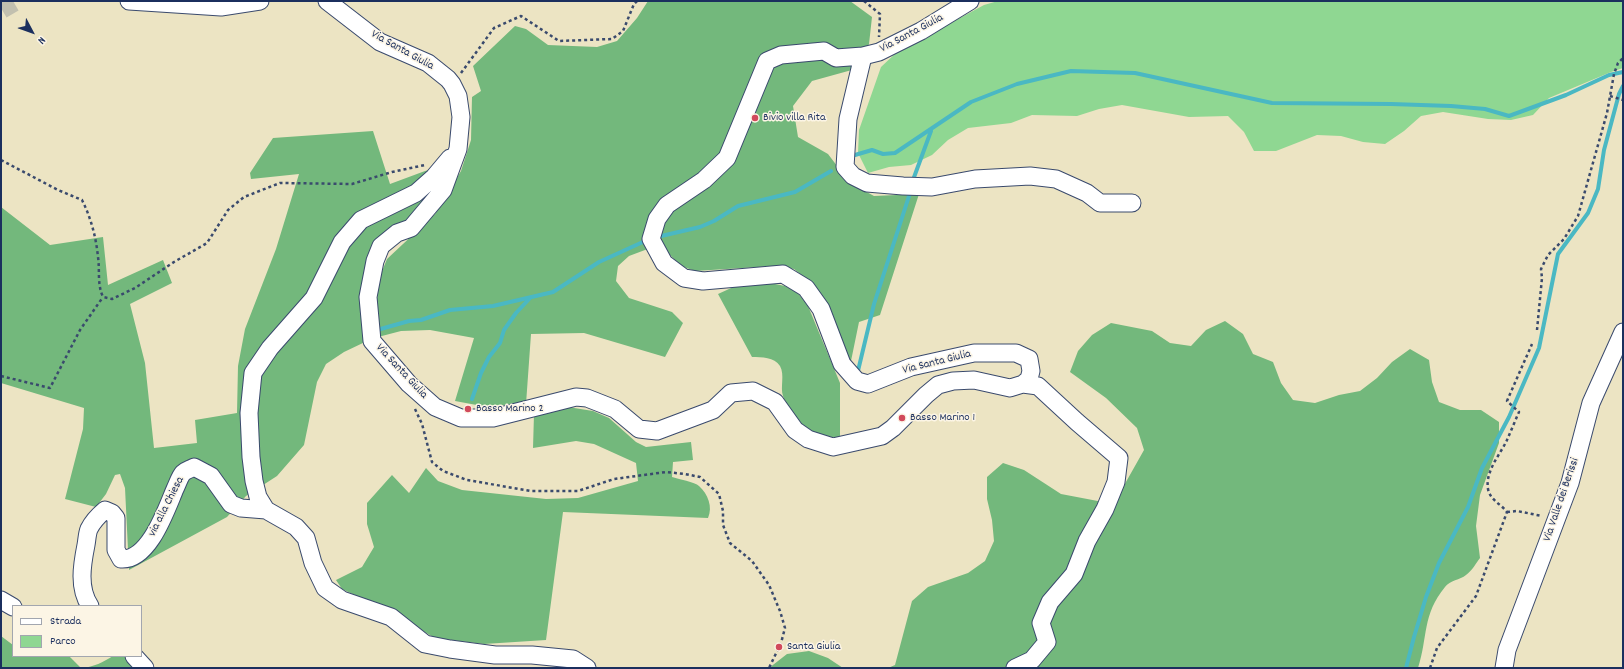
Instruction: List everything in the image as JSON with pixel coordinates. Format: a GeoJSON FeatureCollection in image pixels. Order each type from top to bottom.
{"type":"FeatureCollection","features":[{"type":"Feature","properties":{"kind":"street"},"geometry":{"type":"LineString","coordinates":[[129,1],[221,7],[260,1]]}},
{"type":"Feature","properties":{"kind":"street","name":"Via Santa Giulia"},"geometry":{"type":"LineString","coordinates":[[327,1],[380,42],[428,63],[448,79],[458,96],[461,117],[458,149],[443,190],[411,228],[397,233],[381,246],[375,261],[368,297],[372,341],[409,384],[435,407],[461,418],[494,418],[576,397],[587,398],[614,410],[639,429],[657,431],[713,410],[731,393],[753,391],[775,402],[795,430],[808,439],[833,447],[882,436],[893,428],[938,385],[954,381],[974,380],[1010,388],[1023,384],[1029,379],[1031,371],[1029,359],[1016,353],[974,353],[912,367],[868,384],[857,381],[842,364],[820,309],[806,288],[783,274],[703,281],[684,278],[664,262],[651,239],[657,220],[667,205],[704,180],[727,158],[767,61],[781,55],[824,51],[836,58],[871,54],[921,31],[970,1]]}},
{"type":"Feature","properties":{"kind":"street"},"geometry":{"type":"LineString","coordinates":[[871,54],[848,119],[846,167],[853,176],[867,183],[932,187],[975,179],[1030,176],[1056,180],[1087,193],[1100,203],[1132,203]]}},
{"type":"Feature","properties":{"kind":"street"},"geometry":{"type":"LineString","coordinates":[[458,149],[434,177],[416,193],[361,220],[342,242],[314,298],[270,348],[253,373],[249,413],[251,457],[254,481],[258,497],[266,510],[296,527],[306,538],[313,563],[325,588],[342,600],[391,617],[425,644],[495,655],[532,655],[573,659],[587,668]]}},
{"type":"Feature","properties":{"kind":"street","name":"Via Valle dei Berissi"},"geometry":{"type":"LineString","coordinates":[[1504,668],[1507,650],[1570,483],[1591,403],[1623,332]]}},
{"type":"Feature","properties":{"kind":"street"},"geometry":{"type":"LineString","coordinates":[[1015,668],[1032,660],[1047,642],[1041,623],[1050,602],[1074,574],[1087,541],[1105,509],[1116,482],[1119,458],[1038,386],[1023,384]]}},
{"type":"Feature","properties":{"kind":"street","name":"via alla Chiesa"},"geometry":{"type":"LineString","coordinates":[[89,605],[86,599],[82,580],[84,554],[88,530],[100,514],[105,510],[112,512],[116,518],[116,550],[121,559],[127,560],[141,551],[151,539],[183,473],[194,467],[211,476],[231,504],[241,508],[266,510]]}},
{"type":"Feature","properties":{"kind":"street"},"geometry":{"type":"LineString","coordinates":[[1,600],[12,606]]}},
{"type":"Feature","properties":{"kind":"street"},"geometry":{"type":"LineString","coordinates":[[135,657],[145,668]]}},
{"type":"Feature","properties":{"kind":"path"},"geometry":{"type":"LineString","coordinates":[[452,84],[494,28],[514,19],[521,16],[559,41],[612,39],[623,30],[634,4],[638,1]]}},
{"type":"Feature","properties":{"kind":"path"},"geometry":{"type":"LineString","coordinates":[[864,1],[880,14],[871,54]]}},
{"type":"Feature","properties":{"kind":"path"},"geometry":{"type":"LineString","coordinates":[[1537,330],[1542,278],[1541,269],[1548,255],[1564,239],[1578,216],[1594,162],[1614,74],[1618,63],[1623,58]]}},
{"type":"Feature","properties":{"kind":"path"},"geometry":{"type":"LineString","coordinates":[[1610,96],[1623,100]]}},
{"type":"Feature","properties":{"kind":"path"},"geometry":{"type":"LineString","coordinates":[[1,160],[58,190],[82,200],[91,219],[98,257],[99,288],[102,298]]}},
{"type":"Feature","properties":{"kind":"path"},"geometry":{"type":"LineString","coordinates":[[102,298],[112,299],[135,288],[174,262],[207,243],[228,210],[244,197],[280,183],[352,184],[392,172],[429,164]]}},
{"type":"Feature","properties":{"kind":"path"},"geometry":{"type":"LineString","coordinates":[[1,376],[50,388],[80,330],[102,298]]}},
{"type":"Feature","properties":{"kind":"path"},"geometry":{"type":"LineString","coordinates":[[1532,344],[1507,401],[1519,412],[1506,442],[1492,468],[1488,489],[1493,500],[1507,512],[1517,511],[1543,516]]}},
{"type":"Feature","properties":{"kind":"path"},"geometry":{"type":"LineString","coordinates":[[413,404],[422,424],[432,462],[443,470],[467,480],[530,491],[578,491],[614,479],[666,472],[700,477],[719,494],[723,511],[723,525],[730,543],[752,561],[769,585],[780,611],[785,628],[781,643],[768,668]]}},
{"type":"Feature","properties":{"kind":"path"},"geometry":{"type":"LineString","coordinates":[[1430,668],[1437,648],[1476,596],[1507,512]]}},
{"type":"Feature","properties":{"kind":"green space"},"geometry":{"type":"Polygon","coordinates":[[[648,1],[850,1],[872,17],[869,44],[859,68],[812,81],[793,106],[798,137],[828,154],[850,183],[874,196],[919,194],[880,315],[859,322],[851,361],[847,359],[810,282],[794,269],[774,266],[695,271],[681,266],[661,244],[629,256],[618,266],[616,281],[629,298],[672,312],[683,323],[665,357],[584,333],[531,334],[526,404],[482,406],[455,401],[474,338],[430,330],[401,331],[378,337],[376,307],[380,276],[387,259],[435,214],[461,171],[471,140],[472,97],[481,91],[473,66],[515,26],[526,29],[548,45],[597,47],[617,41],[637,18],[648,1]]]}},
{"type":"Feature","properties":{"kind":"green space"},"geometry":{"type":"Polygon","coordinates":[[[998,1],[1623,1],[1623,68],[1549,98],[1533,115],[1511,120],[1488,119],[1443,112],[1421,116],[1404,131],[1385,144],[1363,142],[1341,136],[1317,135],[1276,151],[1254,151],[1244,132],[1228,116],[1189,117],[1122,105],[1099,109],[1077,116],[1032,115],[1011,123],[968,128],[948,140],[932,155],[911,165],[889,167],[868,173],[858,153],[859,130],[881,67],[897,52],[984,5],[998,1]]]}},
{"type":"Feature","properties":{"kind":"green space"},"geometry":{"type":"Polygon","coordinates":[[[373,131],[390,184],[425,171],[449,165],[436,196],[377,246],[365,342],[344,352],[326,364],[317,382],[304,445],[277,476],[246,496],[227,517],[129,570],[125,488],[120,474],[115,475],[106,494],[96,507],[65,499],[83,429],[84,408],[1,383],[1,207],[50,245],[103,237],[108,285],[163,260],[172,283],[130,304],[145,363],[154,448],[197,443],[195,420],[237,413],[238,366],[245,329],[276,249],[299,174],[251,179],[250,173],[273,138],[373,131]]]}},
{"type":"Feature","properties":{"kind":"green space"},"geometry":{"type":"Polygon","coordinates":[[[770,283],[785,286],[798,293],[808,306],[840,383],[840,437],[823,436],[803,427],[793,415],[783,397],[782,373],[780,366],[771,359],[764,357],[752,357],[718,294],[740,284],[770,283]]]}},
{"type":"Feature","properties":{"kind":"green space"},"geometry":{"type":"Polygon","coordinates":[[[1225,321],[1243,334],[1253,354],[1273,362],[1281,383],[1293,400],[1315,403],[1339,395],[1360,391],[1377,378],[1392,362],[1410,349],[1429,360],[1432,382],[1439,402],[1460,410],[1481,410],[1499,422],[1499,443],[1480,495],[1476,526],[1480,558],[1464,577],[1452,581],[1447,585],[1432,607],[1418,668],[888,668],[895,665],[912,601],[928,587],[968,573],[985,561],[994,541],[992,520],[987,499],[987,477],[1003,463],[1024,470],[1061,494],[1103,502],[1122,489],[1144,450],[1137,428],[1106,398],[1070,372],[1078,351],[1092,335],[1111,323],[1152,331],[1170,343],[1191,346],[1206,330],[1225,321]]]}},
{"type":"Feature","properties":{"kind":"green space"},"geometry":{"type":"Polygon","coordinates":[[[568,407],[593,411],[609,418],[636,442],[646,447],[691,442],[693,460],[673,462],[672,477],[694,483],[702,489],[710,505],[708,518],[563,512],[546,640],[484,644],[435,638],[389,611],[342,589],[336,580],[362,567],[374,547],[367,524],[367,503],[392,475],[409,493],[426,468],[438,481],[462,490],[546,499],[578,498],[638,481],[636,463],[594,444],[576,441],[533,448],[534,414],[568,407]]]}},
{"type":"Feature","properties":{"kind":"green space"},"geometry":{"type":"Polygon","coordinates":[[[1,636],[12,644],[12,657],[70,657],[81,668],[1,668],[1,636]]]}},
{"type":"Feature","properties":{"kind":"green space"},"geometry":{"type":"Polygon","coordinates":[[[809,651],[828,658],[843,668],[769,668],[787,654],[809,651]]]}},
{"type":"Feature","properties":{"kind":"green space"},"geometry":{"type":"Polygon","coordinates":[[[111,657],[128,657],[138,668],[82,668],[98,664],[111,657]]]}},
{"type":"Feature","properties":{"kind":"waterway"},"geometry":{"type":"LineString","coordinates":[[855,155],[872,150],[883,154],[895,153],[971,102],[1017,84],[1071,71],[1135,73],[1272,103],[1451,106],[1485,109],[1509,116],[1566,95],[1609,75],[1623,72]]}},
{"type":"Feature","properties":{"kind":"waterway"},"geometry":{"type":"LineString","coordinates":[[1406,668],[1426,597],[1439,563],[1468,507],[1482,468],[1509,417],[1539,348],[1558,254],[1588,213],[1598,189],[1604,150],[1619,94],[1623,86]]}},
{"type":"Feature","properties":{"kind":"waterway"},"geometry":{"type":"LineString","coordinates":[[913,180],[931,131]]}},
{"type":"Feature","properties":{"kind":"waterway"},"geometry":{"type":"LineString","coordinates":[[657,237],[700,227],[714,221],[738,206],[795,192],[831,171]]}},
{"type":"Feature","properties":{"kind":"waterway"},"geometry":{"type":"LineString","coordinates":[[857,375],[874,304],[910,193]]}},
{"type":"Feature","properties":{"kind":"waterway"},"geometry":{"type":"LineString","coordinates":[[377,330],[409,321],[421,320],[450,310],[493,306],[553,292],[599,262],[645,241]]}},
{"type":"Feature","properties":{"kind":"waterway"},"geometry":{"type":"LineString","coordinates":[[472,399],[481,373],[489,357],[500,343],[504,330],[516,313],[531,297]]}},
{"type":"Feature","properties":{"kind":"tunnel"},"geometry":{"type":"LineString","coordinates":[[1,8],[13,1]]}},
{"type":"Feature","properties":{"kind":"place","name":"Bivio villa Rita"},"geometry":{"type":"Point","coordinates":[755,118]}},
{"type":"Feature","properties":{"kind":"place","name":"Basso Marino 2"},"geometry":{"type":"Point","coordinates":[468,409]}},
{"type":"Feature","properties":{"kind":"place","name":"Basso Marino 1"},"geometry":{"type":"Point","coordinates":[902,418]}},
{"type":"Feature","properties":{"kind":"place","name":"Santa Giulia"},"geometry":{"type":"Point","coordinates":[779,647]}}]}
